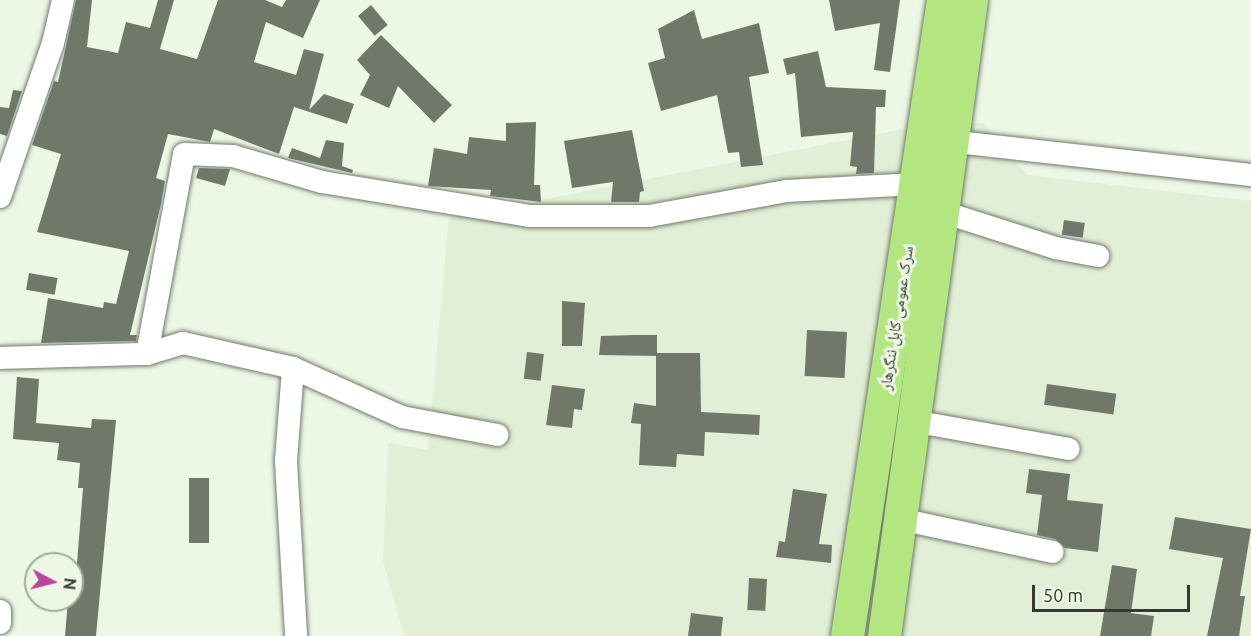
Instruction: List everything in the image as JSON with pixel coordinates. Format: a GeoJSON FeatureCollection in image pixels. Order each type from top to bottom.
{"type":"FeatureCollection","features":[{"type":"Feature","properties":{"kind":"highway","name":"سرک عمومی کابل ننگرهار"},"geometry":{"type":"LineString","coordinates":[[884,636],[943,212],[938,140],[943,0]]}},
{"type":"Feature","properties":{"kind":"highway","name":"سرک عمومی کابل ننگرهار"},"geometry":{"type":"LineString","coordinates":[[847,636],[916,184],[938,140],[971,0]]}},
{"type":"Feature","properties":{"kind":"street"},"geometry":{"type":"LineString","coordinates":[[0,197],[53,43],[63,0]]}},
{"type":"Feature","properties":{"kind":"street"},"geometry":{"type":"LineString","coordinates":[[938,140],[1251,175]]}},
{"type":"Feature","properties":{"kind":"street"},"geometry":{"type":"LineString","coordinates":[[147,354],[184,154],[233,156],[322,182],[529,216],[649,216],[786,191],[916,184]]}},
{"type":"Feature","properties":{"kind":"street"},"geometry":{"type":"LineString","coordinates":[[943,212],[1056,248],[1098,256]]}},
{"type":"Feature","properties":{"kind":"street"},"geometry":{"type":"LineString","coordinates":[[0,358],[147,354],[183,343],[293,368],[402,417],[497,435]]}},
{"type":"Feature","properties":{"kind":"street"},"geometry":{"type":"LineString","coordinates":[[293,368],[286,461],[296,636]]}},
{"type":"Feature","properties":{"kind":"street"},"geometry":{"type":"LineString","coordinates":[[913,421],[1068,449]]}},
{"type":"Feature","properties":{"kind":"street"},"geometry":{"type":"LineString","coordinates":[[900,519],[1052,552]]}},
{"type":"Feature","properties":{"kind":"street"},"geometry":{"type":"LineString","coordinates":[[0,611],[0,623]]}},
{"type":"Feature","properties":{"kind":"shaded area"},"geometry":{"type":"Polygon","coordinates":[[[934,123],[983,123],[1027,175],[1251,201],[1251,636],[404,636],[383,561],[388,443],[428,450],[449,218],[934,123]]]}},
{"type":"Feature","properties":{"kind":"building"},"geometry":{"type":"Polygon","coordinates":[[[76,0],[92,0],[87,47],[118,53],[126,22],[150,28],[158,0],[174,0],[160,49],[197,59],[218,0],[265,0],[282,7],[286,0],[320,0],[303,38],[266,22],[254,62],[296,75],[304,49],[324,54],[309,110],[324,94],[354,104],[347,124],[294,107],[279,154],[214,129],[210,142],[168,134],[156,178],[165,181],[161,204],[130,335],[137,335],[136,341],[41,343],[48,298],[103,308],[104,302],[116,304],[129,251],[37,232],[61,154],[32,145],[54,81],[58,82],[76,0]]]}},
{"type":"Feature","properties":{"kind":"building"},"geometry":{"type":"Polygon","coordinates":[[[829,0],[900,0],[890,72],[874,70],[880,23],[835,31],[829,0]]]}},
{"type":"Feature","properties":{"kind":"building"},"geometry":{"type":"Polygon","coordinates":[[[371,5],[388,25],[375,36],[358,16],[371,5]]]}},
{"type":"Feature","properties":{"kind":"building"},"geometry":{"type":"Polygon","coordinates":[[[694,10],[702,39],[759,23],[769,73],[749,77],[763,165],[741,167],[739,152],[728,153],[717,95],[661,111],[648,63],[665,58],[658,29],[694,10]]]}},
{"type":"Feature","properties":{"kind":"building"},"geometry":{"type":"Polygon","coordinates":[[[381,35],[452,105],[434,123],[398,86],[389,108],[360,95],[370,75],[357,60],[381,35]]]}},
{"type":"Feature","properties":{"kind":"building"},"geometry":{"type":"Polygon","coordinates":[[[818,51],[826,87],[886,90],[885,107],[876,107],[874,173],[856,174],[857,167],[850,166],[853,132],[801,137],[795,73],[787,75],[783,59],[818,51]]]}},
{"type":"Feature","properties":{"kind":"building"},"geometry":{"type":"Polygon","coordinates":[[[13,90],[22,91],[7,136],[0,134],[0,107],[9,108],[13,90]]]}},
{"type":"Feature","properties":{"kind":"building"},"geometry":{"type":"Polygon","coordinates":[[[536,122],[534,185],[540,185],[541,202],[490,196],[491,190],[428,186],[434,148],[467,154],[469,137],[506,141],[506,123],[536,122]]]}},
{"type":"Feature","properties":{"kind":"building"},"geometry":{"type":"Polygon","coordinates":[[[632,130],[644,191],[640,192],[639,202],[611,202],[613,182],[572,188],[564,141],[632,130]]]}},
{"type":"Feature","properties":{"kind":"building"},"geometry":{"type":"Polygon","coordinates":[[[326,140],[344,143],[342,166],[353,170],[352,173],[288,158],[292,148],[320,158],[326,140]]]}},
{"type":"Feature","properties":{"kind":"building"},"geometry":{"type":"Polygon","coordinates":[[[199,168],[230,169],[225,186],[196,178],[199,168]]]}},
{"type":"Feature","properties":{"kind":"building"},"geometry":{"type":"Polygon","coordinates":[[[1064,220],[1085,223],[1083,238],[1062,235],[1064,220]]]}},
{"type":"Feature","properties":{"kind":"building"},"geometry":{"type":"Polygon","coordinates":[[[29,273],[58,278],[55,295],[26,290],[29,273]]]}},
{"type":"Feature","properties":{"kind":"building"},"geometry":{"type":"Polygon","coordinates":[[[562,301],[585,303],[582,346],[562,346],[562,301]]]}},
{"type":"Feature","properties":{"kind":"building"},"geometry":{"type":"Polygon","coordinates":[[[807,330],[847,332],[845,378],[805,376],[807,330]]]}},
{"type":"Feature","properties":{"kind":"building"},"geometry":{"type":"Polygon","coordinates":[[[657,335],[657,353],[700,353],[701,412],[760,415],[759,435],[705,432],[704,456],[677,454],[676,467],[639,465],[641,424],[631,423],[634,403],[656,406],[656,356],[599,355],[601,336],[657,335]]]}},
{"type":"Feature","properties":{"kind":"building"},"geometry":{"type":"Polygon","coordinates":[[[527,352],[544,354],[541,381],[524,379],[527,352]]]}},
{"type":"Feature","properties":{"kind":"building"},"geometry":{"type":"Polygon","coordinates":[[[17,377],[39,379],[36,423],[91,428],[92,419],[116,420],[96,636],[65,636],[67,612],[84,612],[84,552],[78,552],[83,488],[78,488],[80,463],[57,460],[59,443],[13,439],[17,377]]]}},
{"type":"Feature","properties":{"kind":"building"},"geometry":{"type":"Polygon","coordinates":[[[1047,384],[1116,394],[1113,415],[1044,405],[1047,384]]]}},
{"type":"Feature","properties":{"kind":"building"},"geometry":{"type":"Polygon","coordinates":[[[552,385],[585,389],[582,410],[574,409],[572,428],[546,425],[552,385]]]}},
{"type":"Feature","properties":{"kind":"building"},"geometry":{"type":"Polygon","coordinates":[[[1029,469],[1070,474],[1067,500],[1103,504],[1098,552],[1065,548],[1055,539],[1037,535],[1042,495],[1026,493],[1029,469]]]}},
{"type":"Feature","properties":{"kind":"building"},"geometry":{"type":"Polygon","coordinates":[[[189,478],[209,478],[209,543],[189,543],[189,478]]]}},
{"type":"Feature","properties":{"kind":"building"},"geometry":{"type":"Polygon","coordinates":[[[793,489],[827,494],[819,544],[832,545],[831,563],[776,557],[779,541],[785,542],[793,489]]]}},
{"type":"Feature","properties":{"kind":"building"},"geometry":{"type":"Polygon","coordinates":[[[1175,517],[1251,529],[1240,596],[1245,596],[1239,636],[1207,636],[1223,558],[1169,549],[1175,517]]]}},
{"type":"Feature","properties":{"kind":"building"},"geometry":{"type":"Polygon","coordinates":[[[1112,565],[1137,569],[1131,613],[1154,616],[1151,636],[1100,636],[1112,565]]]}},
{"type":"Feature","properties":{"kind":"building"},"geometry":{"type":"Polygon","coordinates":[[[749,578],[767,579],[765,611],[747,610],[749,578]]]}},
{"type":"Feature","properties":{"kind":"building"},"geometry":{"type":"Polygon","coordinates":[[[691,613],[723,617],[721,636],[688,636],[691,613]]]}}]}
